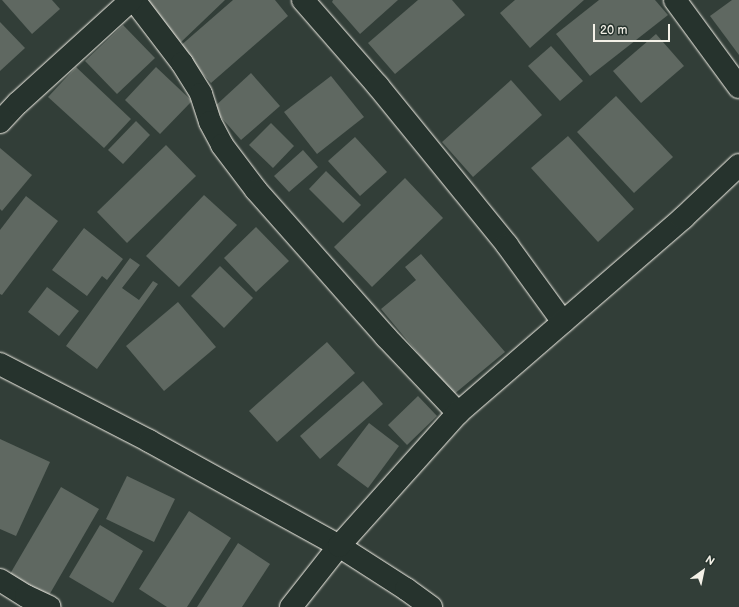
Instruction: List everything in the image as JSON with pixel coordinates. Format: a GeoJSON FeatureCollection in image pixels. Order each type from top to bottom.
{"type":"FeatureCollection","features":[{"type":"Feature","properties":{"kind":"street"},"geometry":{"type":"LineString","coordinates":[[0,122],[18,103],[133,0],[182,63],[201,94],[210,122],[222,144],[256,190],[386,337],[458,413]]}},
{"type":"Feature","properties":{"kind":"street"},"geometry":{"type":"LineString","coordinates":[[303,0],[378,86],[502,239],[563,322]]}},
{"type":"Feature","properties":{"kind":"street"},"geometry":{"type":"LineString","coordinates":[[675,0],[739,87]]}},
{"type":"Feature","properties":{"kind":"street"},"geometry":{"type":"LineString","coordinates":[[291,607],[339,546],[458,413],[684,218],[739,165]]}},
{"type":"Feature","properties":{"kind":"street"},"geometry":{"type":"LineString","coordinates":[[0,364],[149,442],[339,546],[431,607]]}},
{"type":"Feature","properties":{"kind":"street"},"geometry":{"type":"LineString","coordinates":[[0,580],[26,596],[50,607]]}},
{"type":"Feature","properties":{"kind":"building"},"geometry":{"type":"Polygon","coordinates":[[[2,0],[52,0],[60,9],[32,34],[2,0]]]}},
{"type":"Feature","properties":{"kind":"building"},"geometry":{"type":"Polygon","coordinates":[[[145,0],[225,0],[179,44],[145,0]]]}},
{"type":"Feature","properties":{"kind":"building"},"geometry":{"type":"Polygon","coordinates":[[[233,0],[275,0],[288,16],[211,83],[179,47],[233,0]]]}},
{"type":"Feature","properties":{"kind":"building"},"geometry":{"type":"Polygon","coordinates":[[[333,0],[398,0],[360,34],[332,2],[333,0]]]}},
{"type":"Feature","properties":{"kind":"building"},"geometry":{"type":"Polygon","coordinates":[[[418,0],[452,0],[465,15],[395,74],[368,43],[418,0]]]}},
{"type":"Feature","properties":{"kind":"building"},"geometry":{"type":"Polygon","coordinates":[[[515,0],[584,0],[530,48],[500,13],[515,0]]]}},
{"type":"Feature","properties":{"kind":"building"},"geometry":{"type":"Polygon","coordinates":[[[599,0],[655,0],[668,15],[590,76],[556,34],[599,0]]]}},
{"type":"Feature","properties":{"kind":"building"},"geometry":{"type":"Polygon","coordinates":[[[732,0],[739,0],[739,55],[710,16],[732,0]]]}},
{"type":"Feature","properties":{"kind":"building"},"geometry":{"type":"Polygon","coordinates":[[[0,22],[25,48],[0,71],[0,22]]]}},
{"type":"Feature","properties":{"kind":"building"},"geometry":{"type":"Polygon","coordinates":[[[123,25],[155,58],[117,94],[85,61],[123,25]]]}},
{"type":"Feature","properties":{"kind":"building"},"geometry":{"type":"Polygon","coordinates":[[[656,34],[684,66],[641,103],[613,71],[656,34]]]}},
{"type":"Feature","properties":{"kind":"building"},"geometry":{"type":"Polygon","coordinates":[[[551,46],[583,81],[560,101],[528,66],[551,46]]]}},
{"type":"Feature","properties":{"kind":"building"},"geometry":{"type":"Polygon","coordinates":[[[76,67],[131,119],[104,148],[48,97],[76,67]]]}},
{"type":"Feature","properties":{"kind":"building"},"geometry":{"type":"Polygon","coordinates":[[[156,67],[192,101],[160,134],[125,100],[156,67]]]}},
{"type":"Feature","properties":{"kind":"building"},"geometry":{"type":"Polygon","coordinates":[[[251,73],[280,106],[241,140],[213,108],[251,73]]]}},
{"type":"Feature","properties":{"kind":"building"},"geometry":{"type":"Polygon","coordinates":[[[331,76],[364,117],[317,154],[284,112],[331,76]]]}},
{"type":"Feature","properties":{"kind":"building"},"geometry":{"type":"Polygon","coordinates":[[[511,80],[542,115],[473,177],[442,142],[511,80]]]}},
{"type":"Feature","properties":{"kind":"building"},"geometry":{"type":"Polygon","coordinates":[[[616,96],[673,157],[634,193],[577,132],[616,96]]]}},
{"type":"Feature","properties":{"kind":"building"},"geometry":{"type":"Polygon","coordinates":[[[136,121],[150,135],[123,164],[108,150],[136,121]]]}},
{"type":"Feature","properties":{"kind":"building"},"geometry":{"type":"Polygon","coordinates":[[[271,123],[294,146],[273,168],[249,145],[271,123]]]}},
{"type":"Feature","properties":{"kind":"building"},"geometry":{"type":"Polygon","coordinates":[[[568,136],[634,209],[598,242],[531,168],[568,136]]]}},
{"type":"Feature","properties":{"kind":"building"},"geometry":{"type":"Polygon","coordinates":[[[355,137],[387,172],[360,196],[328,161],[355,137]]]}},
{"type":"Feature","properties":{"kind":"building"},"geometry":{"type":"Polygon","coordinates":[[[166,145],[196,176],[127,243],[97,212],[166,145]]]}},
{"type":"Feature","properties":{"kind":"building"},"geometry":{"type":"Polygon","coordinates":[[[0,148],[32,175],[2,211],[0,209],[0,148]]]}},
{"type":"Feature","properties":{"kind":"building"},"geometry":{"type":"Polygon","coordinates":[[[303,150],[318,167],[289,192],[274,176],[303,150]]]}},
{"type":"Feature","properties":{"kind":"building"},"geometry":{"type":"Polygon","coordinates":[[[326,171],[361,205],[343,223],[309,189],[326,171]]]}},
{"type":"Feature","properties":{"kind":"building"},"geometry":{"type":"Polygon","coordinates":[[[405,178],[443,218],[372,287],[334,247],[405,178]]]}},
{"type":"Feature","properties":{"kind":"building"},"geometry":{"type":"Polygon","coordinates":[[[204,195],[237,225],[179,287],[146,256],[204,195]]]}},
{"type":"Feature","properties":{"kind":"building"},"geometry":{"type":"Polygon","coordinates":[[[26,196],[58,221],[2,295],[0,294],[0,230],[26,196]]]}},
{"type":"Feature","properties":{"kind":"building"},"geometry":{"type":"Polygon","coordinates":[[[256,227],[289,261],[256,292],[224,258],[256,227]]]}},
{"type":"Feature","properties":{"kind":"building"},"geometry":{"type":"Polygon","coordinates":[[[84,228],[123,259],[107,280],[102,276],[87,296],[52,270],[84,228]]]}},
{"type":"Feature","properties":{"kind":"building"},"geometry":{"type":"Polygon","coordinates":[[[421,254],[505,352],[453,395],[381,309],[416,280],[405,267],[421,254]]]}},
{"type":"Feature","properties":{"kind":"building"},"geometry":{"type":"Polygon","coordinates":[[[130,258],[140,265],[122,288],[139,300],[153,281],[158,284],[97,369],[66,346],[130,258]]]}},
{"type":"Feature","properties":{"kind":"building"},"geometry":{"type":"Polygon","coordinates":[[[220,266],[253,298],[224,328],[191,296],[220,266]]]}},
{"type":"Feature","properties":{"kind":"building"},"geometry":{"type":"Polygon","coordinates":[[[47,287],[79,311],[59,336],[28,312],[47,287]]]}},
{"type":"Feature","properties":{"kind":"building"},"geometry":{"type":"Polygon","coordinates":[[[178,302],[216,347],[164,391],[126,346],[178,302]]]}},
{"type":"Feature","properties":{"kind":"building"},"geometry":{"type":"Polygon","coordinates":[[[327,342],[355,373],[277,442],[249,411],[327,342]]]}},
{"type":"Feature","properties":{"kind":"building"},"geometry":{"type":"Polygon","coordinates":[[[363,381],[383,404],[320,459],[300,436],[363,381]]]}},
{"type":"Feature","properties":{"kind":"building"},"geometry":{"type":"Polygon","coordinates":[[[418,396],[437,416],[407,445],[388,425],[418,396]]]}},
{"type":"Feature","properties":{"kind":"building"},"geometry":{"type":"Polygon","coordinates":[[[369,423],[399,446],[368,488],[337,465],[369,423]]]}},
{"type":"Feature","properties":{"kind":"building"},"geometry":{"type":"Polygon","coordinates":[[[0,439],[50,462],[16,536],[0,529],[0,439]]]}},
{"type":"Feature","properties":{"kind":"building"},"geometry":{"type":"Polygon","coordinates":[[[127,476],[175,499],[154,542],[106,519],[127,476]]]}},
{"type":"Feature","properties":{"kind":"building"},"geometry":{"type":"Polygon","coordinates":[[[61,487],[99,509],[48,597],[10,574],[61,487]]]}},
{"type":"Feature","properties":{"kind":"building"},"geometry":{"type":"Polygon","coordinates":[[[189,511],[231,538],[187,607],[167,607],[139,589],[189,511]]]}},
{"type":"Feature","properties":{"kind":"building"},"geometry":{"type":"Polygon","coordinates":[[[100,525],[143,551],[113,603],[69,577],[100,525]]]}},
{"type":"Feature","properties":{"kind":"building"},"geometry":{"type":"Polygon","coordinates":[[[238,543],[270,564],[242,607],[197,607],[238,543]]]}}]}
